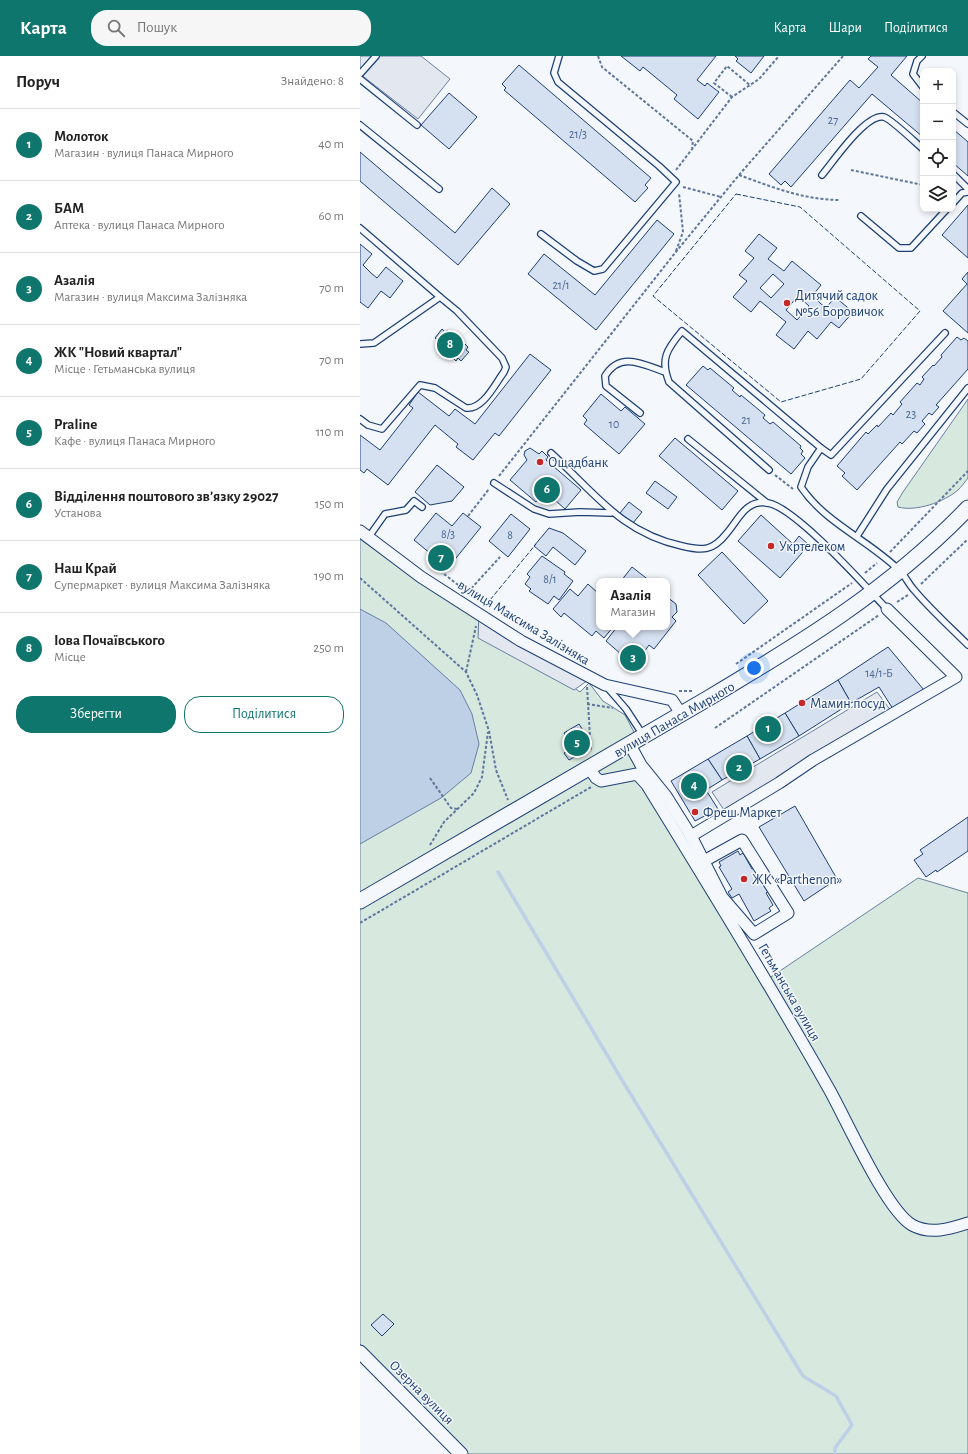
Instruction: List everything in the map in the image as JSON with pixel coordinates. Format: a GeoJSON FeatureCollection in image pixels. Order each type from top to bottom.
{"type":"FeatureCollection","features":[{"type":"Feature","properties":{"kind":"main road","name":"вулиця Панаса Мирного"},"geometry":{"type":"LineString","coordinates":[[360,901],[588,762],[630,745],[644,737],[826,626],[873,594],[900,572],[968,508]]}},
{"type":"Feature","properties":{"kind":"street","name":"вулиця Максима Залізняка"},"geometry":{"type":"LineString","coordinates":[[364,535],[421,577],[515,637],[605,685],[672,700],[682,715]]}},
{"type":"Feature","properties":{"kind":"street"},"geometry":{"type":"LineString","coordinates":[[691,836],[779,783],[813,760],[956,677],[887,609]]}},
{"type":"Feature","properties":{"kind":"street"},"geometry":{"type":"LineString","coordinates":[[630,745],[641,765],[666,796],[691,836],[722,896],[754,934],[788,913],[742,840],[704,861]]}},
{"type":"Feature","properties":{"kind":"street"},"geometry":{"type":"LineString","coordinates":[[588,762],[596,778],[601,781]]}},
{"type":"Feature","properties":{"kind":"street","name":"Гетьманська вулиця"},"geometry":{"type":"LineString","coordinates":[[601,781],[637,774],[647,785],[747,948],[830,1090],[885,1194],[898,1213],[912,1225],[930,1231],[951,1228],[968,1223]]}},
{"type":"Feature","properties":{"kind":"street","name":"Озерна вулиця"},"geometry":{"type":"LineString","coordinates":[[360,1352],[461,1454]]}},
{"type":"Feature","properties":{"kind":"lane"},"geometry":{"type":"LineString","coordinates":[[360,74],[376,56]]}},
{"type":"Feature","properties":{"kind":"lane"},"geometry":{"type":"LineString","coordinates":[[542,234],[577,261],[594,271],[603,269],[677,184],[558,82],[554,73],[559,56]]}},
{"type":"Feature","properties":{"kind":"lane"},"geometry":{"type":"LineString","coordinates":[[920,83],[913,74],[917,61],[922,56]]}},
{"type":"Feature","properties":{"kind":"lane"},"geometry":{"type":"LineString","coordinates":[[360,79],[417,125]]}},
{"type":"Feature","properties":{"kind":"lane"},"geometry":{"type":"LineString","coordinates":[[956,114],[968,124]]}},
{"type":"Feature","properties":{"kind":"lane"},"geometry":{"type":"LineString","coordinates":[[822,175],[865,123],[876,117],[885,117],[920,146]]}},
{"type":"Feature","properties":{"kind":"lane"},"geometry":{"type":"LineString","coordinates":[[360,125],[439,189]]}},
{"type":"Feature","properties":{"kind":"lane"},"geometry":{"type":"LineString","coordinates":[[955,176],[968,190],[962,193],[956,200]]}},
{"type":"Feature","properties":{"kind":"lane"},"geometry":{"type":"LineString","coordinates":[[861,216],[899,248],[910,248],[944,212]]}},
{"type":"Feature","properties":{"kind":"lane"},"geometry":{"type":"LineString","coordinates":[[360,228],[457,311],[502,358],[506,367],[480,405],[472,409],[466,408],[435,388],[420,386],[382,429],[368,425],[360,419]]}},
{"type":"Feature","properties":{"kind":"lane"},"geometry":{"type":"LineString","coordinates":[[360,344],[374,343],[440,298]]}},
{"type":"Feature","properties":{"kind":"lane"},"geometry":{"type":"LineString","coordinates":[[769,470],[669,382],[665,372],[667,348],[682,331],[820,448],[831,455],[945,333]]}},
{"type":"Feature","properties":{"kind":"lane"},"geometry":{"type":"LineString","coordinates":[[640,414],[606,386],[605,376],[610,367],[620,362],[637,362],[665,372]]}},
{"type":"Feature","properties":{"kind":"lane"},"geometry":{"type":"LineString","coordinates":[[857,536],[887,489],[968,388]]}},
{"type":"Feature","properties":{"kind":"lane"},"geometry":{"type":"LineString","coordinates":[[688,439],[767,503],[784,510],[815,536],[887,609]]}},
{"type":"Feature","properties":{"kind":"lane"},"geometry":{"type":"LineString","coordinates":[[820,448],[808,467],[800,487],[809,500],[840,526],[857,536],[900,572],[914,590],[968,645]]}},
{"type":"Feature","properties":{"kind":"lane"},"geometry":{"type":"LineString","coordinates":[[551,453],[611,513],[630,526],[669,544],[701,550],[715,546],[727,534],[742,512],[750,505],[767,503]]}},
{"type":"Feature","properties":{"kind":"lane"},"geometry":{"type":"LineString","coordinates":[[494,483],[534,509],[549,514],[580,512],[611,513]]}},
{"type":"Feature","properties":{"kind":"lane"},"geometry":{"type":"LineString","coordinates":[[364,535],[385,514],[406,510],[414,501],[422,507]]}},
{"type":"Feature","properties":{"kind":"lane"},"geometry":{"type":"LineString","coordinates":[[605,685],[626,709],[644,737]]}},
{"type":"Feature","properties":{"kind":"path"},"geometry":{"type":"LineString","coordinates":[[598,56],[602,67],[693,141],[692,150]]}},
{"type":"Feature","properties":{"kind":"path"},"geometry":{"type":"LineString","coordinates":[[670,177],[732,97],[739,91],[751,86],[759,79],[778,56]]}},
{"type":"Feature","properties":{"kind":"path"},"geometry":{"type":"LineString","coordinates":[[468,516],[675,253],[739,175],[844,56]]}},
{"type":"Feature","properties":{"kind":"path"},"geometry":{"type":"LineString","coordinates":[[732,97],[714,83],[727,66],[751,86]]}},
{"type":"Feature","properties":{"kind":"path"},"geometry":{"type":"LineString","coordinates":[[851,170],[920,184]]}},
{"type":"Feature","properties":{"kind":"path"},"geometry":{"type":"LineString","coordinates":[[739,175],[781,191],[823,200],[840,200]]}},
{"type":"Feature","properties":{"kind":"path"},"geometry":{"type":"LineString","coordinates":[[675,253],[683,232],[677,184],[721,197]]}},
{"type":"Feature","properties":{"kind":"path"},"geometry":{"type":"LineString","coordinates":[[769,470],[798,494],[809,500]]}},
{"type":"Feature","properties":{"kind":"path"},"geometry":{"type":"LineString","coordinates":[[731,668],[858,579],[884,558],[968,471]]}},
{"type":"Feature","properties":{"kind":"path"},"geometry":{"type":"LineString","coordinates":[[715,728],[914,590],[968,539]]}},
{"type":"Feature","properties":{"kind":"path"},"geometry":{"type":"LineString","coordinates":[[434,557],[430,563],[473,596]]}},
{"type":"Feature","properties":{"kind":"path"},"geometry":{"type":"LineString","coordinates":[[468,592],[500,558]]}},
{"type":"Feature","properties":{"kind":"path"},"geometry":{"type":"LineString","coordinates":[[360,578],[466,672],[477,695],[489,731],[496,770],[508,800],[502,804]]}},
{"type":"Feature","properties":{"kind":"path"},"geometry":{"type":"LineString","coordinates":[[494,609],[554,644]]}},
{"type":"Feature","properties":{"kind":"path"},"geometry":{"type":"LineString","coordinates":[[466,672],[474,637]]}},
{"type":"Feature","properties":{"kind":"path"},"geometry":{"type":"LineString","coordinates":[[588,762],[592,752],[592,734],[587,704],[587,687],[590,678]]}},
{"type":"Feature","properties":{"kind":"path"},"geometry":{"type":"LineString","coordinates":[[675,691],[694,691]]}},
{"type":"Feature","properties":{"kind":"path"},"geometry":{"type":"LineString","coordinates":[[587,704],[615,708]]}},
{"type":"Feature","properties":{"kind":"path"},"geometry":{"type":"LineString","coordinates":[[436,842],[430,846],[444,822],[474,793],[482,777],[489,731]]}},
{"type":"Feature","properties":{"kind":"path"},"geometry":{"type":"LineString","coordinates":[[592,752],[598,748]]}},
{"type":"Feature","properties":{"kind":"path"},"geometry":{"type":"LineString","coordinates":[[430,778],[451,808],[458,809]]}},
{"type":"Feature","properties":{"kind":"path"},"geometry":{"type":"LineString","coordinates":[[360,923],[601,781]]}},
{"type":"Feature","properties":{"kind":"shaded area"},"geometry":{"type":"Polygon","coordinates":[[[360,56],[421,56],[450,79],[418,119],[360,74],[360,56]]]}},
{"type":"Feature","properties":{"kind":"shaded area"},"geometry":{"type":"Polygon","coordinates":[[[968,399],[968,478],[958,490],[938,502],[913,508],[898,507],[897,502],[903,492],[968,399]]]}},
{"type":"Feature","properties":{"kind":"shaded area"},"geometry":{"type":"Polygon","coordinates":[[[360,539],[418,581],[518,646],[580,692],[589,683],[603,701],[625,715],[635,734],[360,894],[360,539]]]}},
{"type":"Feature","properties":{"kind":"shaded area"},"geometry":{"type":"Polygon","coordinates":[[[479,614],[591,678],[574,690],[478,638],[479,614]]]}},
{"type":"Feature","properties":{"kind":"shaded area"},"geometry":{"type":"Polygon","coordinates":[[[877,692],[891,711],[724,810],[712,792],[877,692]]]}},
{"type":"Feature","properties":{"kind":"shaded area"},"geometry":{"type":"Polygon","coordinates":[[[628,752],[762,983],[918,878],[968,893],[968,1454],[469,1454],[360,1344],[360,907],[628,752]]]}},
{"type":"Feature","properties":{"kind":"water"},"geometry":{"type":"Polygon","coordinates":[[[360,609],[386,623],[460,690],[472,714],[479,744],[471,773],[441,798],[360,844],[360,609]]]}},
{"type":"Feature","properties":{"kind":"building"},"geometry":{"type":"Polygon","coordinates":[[[621,56],[716,56],[697,80],[705,86],[707,83],[719,92],[698,119],[674,99],[677,95],[643,67],[640,71],[621,56]]]}},
{"type":"Feature","properties":{"kind":"building"},"geometry":{"type":"Polygon","coordinates":[[[735,56],[764,56],[751,73],[736,61],[738,59],[735,56]]]}},
{"type":"Feature","properties":{"kind":"building"},"geometry":{"type":"Polygon","coordinates":[[[871,56],[907,56],[891,75],[920,100],[920,134],[872,94],[791,187],[785,181],[781,185],[769,174],[850,80],[859,88],[878,67],[868,59],[871,56]]]}},
{"type":"Feature","properties":{"kind":"building"},"geometry":{"type":"Polygon","coordinates":[[[519,65],[651,178],[645,185],[648,188],[635,202],[504,90],[506,88],[502,84],[519,65]]]}},
{"type":"Feature","properties":{"kind":"building"},"geometry":{"type":"Polygon","coordinates":[[[449,93],[477,117],[449,149],[421,125],[449,93]]]}},
{"type":"Feature","properties":{"kind":"building"},"geometry":{"type":"Polygon","coordinates":[[[956,132],[968,142],[968,176],[956,166],[956,132]]]}},
{"type":"Feature","properties":{"kind":"building"},"geometry":{"type":"Polygon","coordinates":[[[360,152],[455,233],[492,188],[510,204],[458,265],[360,181],[360,152]]]}},
{"type":"Feature","properties":{"kind":"building"},"geometry":{"type":"Polygon","coordinates":[[[968,205],[968,258],[942,235],[968,205]]]}},
{"type":"Feature","properties":{"kind":"building"},"geometry":{"type":"Polygon","coordinates":[[[657,220],[674,234],[596,330],[528,274],[544,254],[595,295],[657,220]]]}},
{"type":"Feature","properties":{"kind":"building"},"geometry":{"type":"Polygon","coordinates":[[[759,234],[777,248],[768,259],[784,271],[792,261],[821,285],[813,295],[826,308],[835,297],[853,312],[839,328],[831,322],[817,339],[808,331],[794,349],[776,335],[786,322],[760,301],[751,312],[733,297],[747,281],[739,275],[754,258],[745,251],[759,234]],[[773,274],[760,288],[771,298],[784,284],[773,274]],[[798,296],[786,310],[797,320],[809,306],[798,296]]]}},
{"type":"Feature","properties":{"kind":"building"},"geometry":{"type":"Polygon","coordinates":[[[360,244],[372,254],[363,265],[371,273],[377,278],[386,267],[403,281],[390,298],[381,291],[368,308],[360,302],[360,244]]]}},
{"type":"Feature","properties":{"kind":"building"},"geometry":{"type":"Polygon","coordinates":[[[968,272],[968,333],[943,311],[967,284],[962,279],[968,272]]]}},
{"type":"Feature","properties":{"kind":"building"},"geometry":{"type":"Polygon","coordinates":[[[442,329],[445,332],[447,330],[454,336],[452,338],[463,347],[465,344],[468,347],[466,350],[469,352],[461,361],[458,358],[456,361],[453,358],[455,356],[444,346],[443,348],[436,342],[438,340],[435,338],[442,329]]]}},
{"type":"Feature","properties":{"kind":"building"},"geometry":{"type":"Polygon","coordinates":[[[957,337],[961,340],[964,338],[968,341],[968,369],[936,405],[939,407],[932,415],[929,413],[922,421],[925,424],[917,433],[914,431],[902,444],[900,442],[857,490],[842,476],[845,473],[837,466],[866,432],[868,434],[877,425],[878,427],[891,413],[893,415],[902,404],[900,402],[917,383],[920,385],[924,379],[922,377],[942,357],[941,355],[957,337]]]}},
{"type":"Feature","properties":{"kind":"building"},"geometry":{"type":"Polygon","coordinates":[[[530,354],[551,370],[499,436],[495,433],[473,460],[456,447],[458,444],[435,425],[388,485],[367,469],[364,473],[360,470],[360,435],[380,450],[413,408],[409,405],[418,392],[449,416],[455,409],[475,424],[530,354]]]}},
{"type":"Feature","properties":{"kind":"building"},"geometry":{"type":"Polygon","coordinates":[[[703,366],[708,370],[710,368],[734,388],[732,390],[740,397],[741,395],[765,415],[763,418],[770,424],[773,422],[801,446],[800,448],[803,451],[801,454],[805,458],[791,474],[686,385],[703,366]]]}},
{"type":"Feature","properties":{"kind":"building"},"geometry":{"type":"Polygon","coordinates":[[[601,394],[621,411],[625,407],[645,424],[619,454],[584,424],[587,420],[583,416],[601,394]]]}},
{"type":"Feature","properties":{"kind":"building"},"geometry":{"type":"Polygon","coordinates":[[[675,438],[738,491],[722,510],[659,456],[675,438]]]}},
{"type":"Feature","properties":{"kind":"building"},"geometry":{"type":"Polygon","coordinates":[[[530,448],[539,454],[542,451],[548,457],[546,460],[581,490],[565,509],[545,491],[536,502],[510,480],[527,460],[524,455],[525,451],[530,448]]]}},
{"type":"Feature","properties":{"kind":"building"},"geometry":{"type":"Polygon","coordinates":[[[437,465],[464,487],[452,501],[430,505],[415,492],[437,465]]]}},
{"type":"Feature","properties":{"kind":"building"},"geometry":{"type":"Polygon","coordinates":[[[655,481],[677,497],[668,509],[646,493],[655,481]]]}},
{"type":"Feature","properties":{"kind":"building"},"geometry":{"type":"Polygon","coordinates":[[[629,502],[642,512],[633,523],[620,513],[629,502]]]}},
{"type":"Feature","properties":{"kind":"building"},"geometry":{"type":"Polygon","coordinates":[[[436,513],[452,526],[463,513],[481,527],[448,568],[414,540],[436,513]]]}},
{"type":"Feature","properties":{"kind":"building"},"geometry":{"type":"Polygon","coordinates":[[[511,514],[530,529],[508,557],[489,541],[511,514]]]}},
{"type":"Feature","properties":{"kind":"building"},"geometry":{"type":"Polygon","coordinates":[[[761,515],[793,544],[799,536],[809,545],[780,578],[738,541],[761,515]]]}},
{"type":"Feature","properties":{"kind":"building"},"geometry":{"type":"Polygon","coordinates":[[[549,528],[563,533],[586,551],[575,565],[553,547],[546,556],[534,546],[549,528]]]}},
{"type":"Feature","properties":{"kind":"building"},"geometry":{"type":"Polygon","coordinates":[[[722,552],[768,601],[744,624],[698,575],[722,552]]]}},
{"type":"Feature","properties":{"kind":"building"},"geometry":{"type":"Polygon","coordinates":[[[542,556],[565,572],[564,574],[573,581],[559,600],[554,596],[548,604],[529,591],[531,589],[525,584],[530,577],[527,574],[542,556]]]}},
{"type":"Feature","properties":{"kind":"building"},"geometry":{"type":"Polygon","coordinates":[[[632,567],[646,578],[623,578],[632,567]]]}},
{"type":"Feature","properties":{"kind":"building"},"geometry":{"type":"Polygon","coordinates":[[[588,584],[596,591],[596,630],[611,630],[604,638],[596,631],[592,636],[564,613],[561,617],[553,609],[570,589],[578,596],[588,584]]]}},
{"type":"Feature","properties":{"kind":"building"},"geometry":{"type":"Polygon","coordinates":[[[670,599],[676,604],[677,612],[672,617],[676,621],[670,629],[670,599]]]}},
{"type":"Feature","properties":{"kind":"building"},"geometry":{"type":"Polygon","coordinates":[[[615,630],[669,630],[654,649],[649,645],[637,662],[630,662],[606,641],[615,630]]]}},
{"type":"Feature","properties":{"kind":"building"},"geometry":{"type":"Polygon","coordinates":[[[888,647],[924,690],[893,709],[879,687],[851,703],[838,680],[888,647]]]}},
{"type":"Feature","properties":{"kind":"building"},"geometry":{"type":"Polygon","coordinates":[[[838,680],[851,703],[799,736],[785,713],[838,680]]]}},
{"type":"Feature","properties":{"kind":"building"},"geometry":{"type":"Polygon","coordinates":[[[785,713],[799,736],[760,759],[747,736],[785,713]]]}},
{"type":"Feature","properties":{"kind":"building"},"geometry":{"type":"Polygon","coordinates":[[[579,724],[589,740],[574,749],[578,755],[569,760],[564,753],[573,747],[564,733],[579,724]]]}},
{"type":"Feature","properties":{"kind":"building"},"geometry":{"type":"Polygon","coordinates":[[[747,736],[760,759],[722,780],[708,759],[747,736]]]}},
{"type":"Feature","properties":{"kind":"building"},"geometry":{"type":"Polygon","coordinates":[[[708,759],[722,780],[706,790],[718,809],[695,821],[671,781],[708,759]]]}},
{"type":"Feature","properties":{"kind":"building"},"geometry":{"type":"Polygon","coordinates":[[[795,806],[837,879],[804,901],[759,827],[795,806]]]}},
{"type":"Feature","properties":{"kind":"building"},"geometry":{"type":"Polygon","coordinates":[[[968,817],[968,851],[937,872],[936,870],[926,877],[914,860],[923,854],[920,850],[968,817]]]}},
{"type":"Feature","properties":{"kind":"building","name":"ЖК «Parthenon»"},"geometry":{"type":"Polygon","coordinates":[[[738,851],[740,855],[743,853],[752,869],[755,868],[769,891],[766,893],[773,905],[769,908],[771,911],[754,921],[739,894],[732,898],[728,892],[732,889],[719,867],[721,866],[719,862],[738,851]]]}},
{"type":"Feature","properties":{"kind":"building"},"geometry":{"type":"Polygon","coordinates":[[[383,1314],[394,1324],[382,1336],[371,1325],[383,1314]]]}},
{"type":"Feature","properties":{"kind":"waterway"},"geometry":{"type":"LineString","coordinates":[[498,872],[625,1085],[803,1376],[836,1396],[852,1425],[835,1448],[835,1454]]}},
{"type":"Feature","properties":{"kind":"fence"},"geometry":{"type":"LineString","coordinates":[[736,194],[800,207],[920,311],[861,379],[781,402],[653,296],[736,194]]}},
{"type":"Feature","properties":{"kind":"fence"},"geometry":{"type":"LineString","coordinates":[[490,600],[536,544]]}},
{"type":"Feature","properties":{"kind":"place","name":"Дитячий садок №56 Боровичок"},"geometry":{"type":"Point","coordinates":[787,303]}},
{"type":"Feature","properties":{"kind":"place","name":"Іова Почаївського"},"geometry":{"type":"Point","coordinates":[450,345]}},
{"type":"Feature","properties":{"kind":"place","name":"Ощадбанк"},"geometry":{"type":"Point","coordinates":[540,462]}},
{"type":"Feature","properties":{"kind":"place","name":"Відділення поштового зв’язку 29027"},"geometry":{"type":"Point","coordinates":[547,490]}},
{"type":"Feature","properties":{"kind":"place","name":"Укртелеком"},"geometry":{"type":"Point","coordinates":[771,546]}},
{"type":"Feature","properties":{"kind":"place","name":"Наш Край"},"geometry":{"type":"Point","coordinates":[441,558]}},
{"type":"Feature","properties":{"kind":"place","name":"Азалія"},"geometry":{"type":"Point","coordinates":[633,658]}},
{"type":"Feature","properties":{"kind":"place","name":"Мамин посуд"},"geometry":{"type":"Point","coordinates":[802,703]}},
{"type":"Feature","properties":{"kind":"place","name":"Молоток"},"geometry":{"type":"Point","coordinates":[768,729]}},
{"type":"Feature","properties":{"kind":"place","name":"Praline"},"geometry":{"type":"Point","coordinates":[577,743]}},
{"type":"Feature","properties":{"kind":"place","name":"БАМ"},"geometry":{"type":"Point","coordinates":[739,768]}},
{"type":"Feature","properties":{"kind":"place","name":"ЖК \"Новий квартал\""},"geometry":{"type":"Point","coordinates":[694,786]}},
{"type":"Feature","properties":{"kind":"place","name":"Фреш Маркет"},"geometry":{"type":"Point","coordinates":[695,812]}},
{"type":"Feature","properties":{"kind":"place","name":"ЖК «Parthenon»"},"geometry":{"type":"Point","coordinates":[744,879]}}]}
